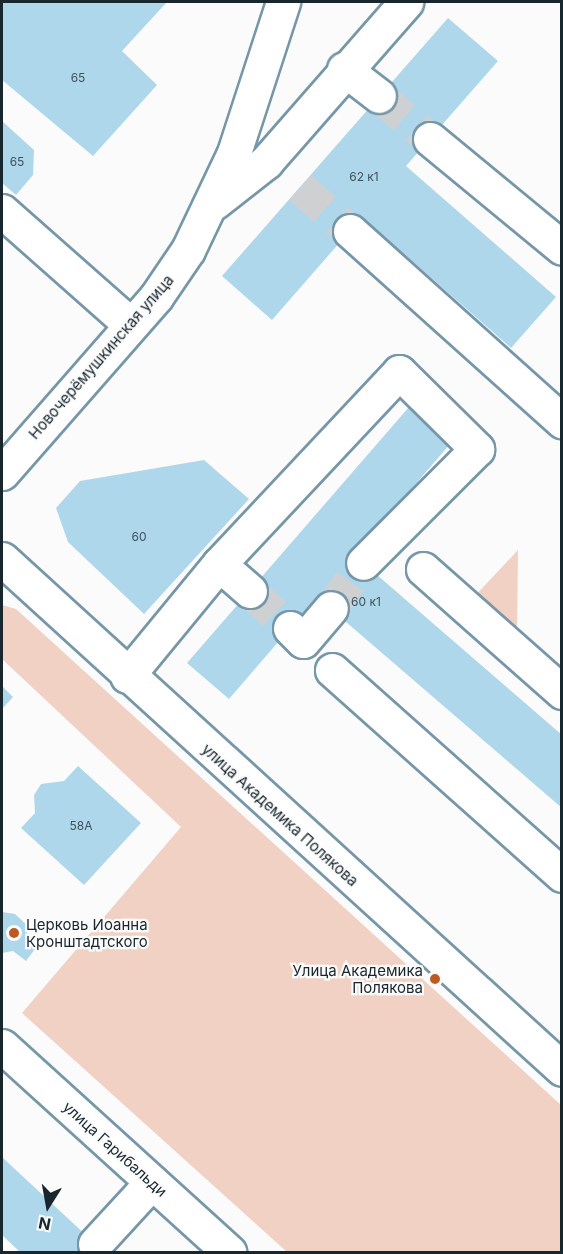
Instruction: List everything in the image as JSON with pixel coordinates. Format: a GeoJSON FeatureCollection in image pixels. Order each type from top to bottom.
{"type":"FeatureCollection","features":[{"type":"Feature","properties":{"kind":"street","name":"Новочерёмушкинская улица"},"geometry":{"type":"LineString","coordinates":[[2,473],[174,272],[234,153],[284,2]]}},
{"type":"Feature","properties":{"kind":"street"},"geometry":{"type":"LineString","coordinates":[[208,207],[266,162],[344,69],[406,2]]}},
{"type":"Feature","properties":{"kind":"street"},"geometry":{"type":"LineString","coordinates":[[344,69],[379,96]]}},
{"type":"Feature","properties":{"kind":"street"},"geometry":{"type":"LineString","coordinates":[[430,139],[561,248]]}},
{"type":"Feature","properties":{"kind":"street"},"geometry":{"type":"LineString","coordinates":[[2,212],[130,325]]}},
{"type":"Feature","properties":{"kind":"street"},"geometry":{"type":"LineString","coordinates":[[350,231],[561,421]]}},
{"type":"Feature","properties":{"kind":"street"},"geometry":{"type":"LineString","coordinates":[[127,676],[219,564],[399,372],[477,449],[363,563]]}},
{"type":"Feature","properties":{"kind":"street","name":"улица Академика Полякова"},"geometry":{"type":"LineString","coordinates":[[2,559],[127,676],[558,1059]]}},
{"type":"Feature","properties":{"kind":"street"},"geometry":{"type":"LineString","coordinates":[[219,564],[250,591]]}},
{"type":"Feature","properties":{"kind":"street"},"geometry":{"type":"LineString","coordinates":[[423,569],[561,692]]}},
{"type":"Feature","properties":{"kind":"street"},"geometry":{"type":"LineString","coordinates":[[290,628],[303,641],[331,608]]}},
{"type":"Feature","properties":{"kind":"street"},"geometry":{"type":"LineString","coordinates":[[332,670],[561,875]]}},
{"type":"Feature","properties":{"kind":"street","name":"улица Гарибальди"},"geometry":{"type":"LineString","coordinates":[[2,1046],[229,1252]]}},
{"type":"Feature","properties":{"kind":"street"},"geometry":{"type":"LineString","coordinates":[[96,1244],[152,1182]]}},
{"type":"Feature","properties":{"kind":"shaded area"},"geometry":{"type":"Polygon","coordinates":[[[518,550],[517,642],[471,600],[518,550]]]}},
{"type":"Feature","properties":{"kind":"shaded area"},"geometry":{"type":"Polygon","coordinates":[[[2,605],[16,609],[561,1105],[561,1252],[287,1252],[22,1013],[181,827],[2,659],[2,605]]]}},
{"type":"Feature","properties":{"kind":"building"},"geometry":{"type":"Polygon","coordinates":[[[2,2],[167,2],[122,51],[157,85],[93,156],[2,80],[2,2]]]}},
{"type":"Feature","properties":{"kind":"building"},"geometry":{"type":"Polygon","coordinates":[[[448,18],[498,61],[406,166],[556,297],[511,348],[362,217],[272,320],[222,276],[448,18]]]}},
{"type":"Feature","properties":{"kind":"building"},"geometry":{"type":"Polygon","coordinates":[[[2,121],[34,150],[33,175],[16,195],[2,183],[2,121]]]}},
{"type":"Feature","properties":{"kind":"building"},"geometry":{"type":"Polygon","coordinates":[[[409,407],[451,443],[354,555],[562,735],[562,808],[317,597],[229,699],[187,663],[409,407]]]}},
{"type":"Feature","properties":{"kind":"building"},"geometry":{"type":"Polygon","coordinates":[[[204,460],[249,499],[144,614],[68,542],[56,508],[80,481],[204,460]]]}},
{"type":"Feature","properties":{"kind":"building"},"geometry":{"type":"Polygon","coordinates":[[[2,686],[13,697],[2,709],[2,686]]]}},
{"type":"Feature","properties":{"kind":"building"},"geometry":{"type":"Polygon","coordinates":[[[78,766],[141,823],[84,885],[21,828],[35,813],[34,795],[41,784],[64,781],[78,766]]]}},
{"type":"Feature","properties":{"kind":"building","name":"Церковь Иоанна Кронштадтского"},"geometry":{"type":"Polygon","coordinates":[[[2,912],[15,914],[29,927],[25,939],[35,949],[26,961],[13,951],[2,953],[2,912]]]}},
{"type":"Feature","properties":{"kind":"building"},"geometry":{"type":"Polygon","coordinates":[[[2,1157],[104,1252],[20,1252],[2,1235],[2,1157]]]}},
{"type":"Feature","properties":{"kind":"tunnel"},"geometry":{"type":"LineString","coordinates":[[379,96],[430,139]]}},
{"type":"Feature","properties":{"kind":"tunnel"},"geometry":{"type":"LineString","coordinates":[[300,187],[350,231]]}},
{"type":"Feature","properties":{"kind":"tunnel"},"geometry":{"type":"LineString","coordinates":[[331,608],[363,563]]}},
{"type":"Feature","properties":{"kind":"tunnel"},"geometry":{"type":"LineString","coordinates":[[250,591],[290,628]]}},
{"type":"Feature","properties":{"kind":"place","name":"Церковь Иоанна Кронштадтского"},"geometry":{"type":"Point","coordinates":[14,933]}},
{"type":"Feature","properties":{"kind":"place","name":"Улица Академика Полякова"},"geometry":{"type":"Point","coordinates":[435,979]}}]}
